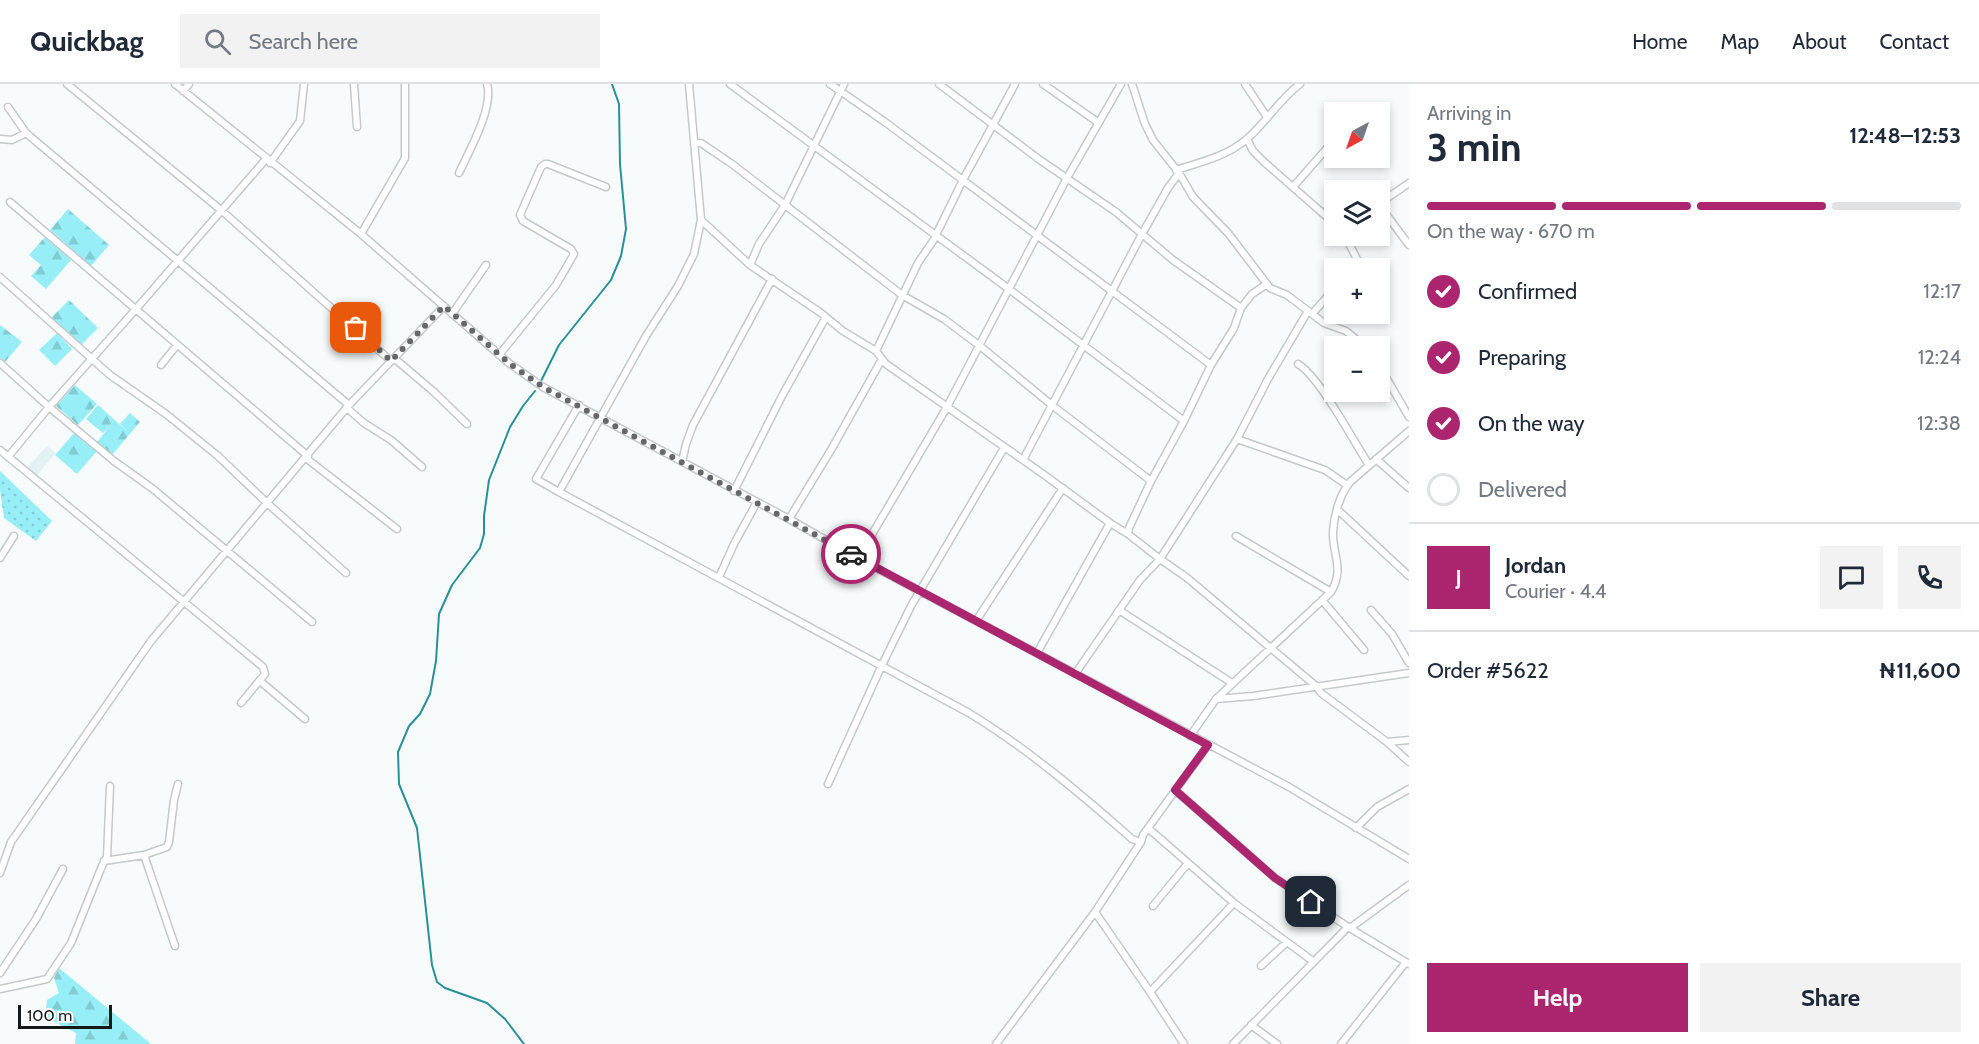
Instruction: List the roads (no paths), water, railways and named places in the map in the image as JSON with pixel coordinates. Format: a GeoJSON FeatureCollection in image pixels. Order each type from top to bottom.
{"type":"FeatureCollection","features":[{"type":"Feature","properties":{"kind":"street"},"geometry":{"type":"LineString","coordinates":[[68,84],[221,210],[392,360],[434,392],[467,424]]}},
{"type":"Feature","properties":{"kind":"street"},"geometry":{"type":"LineString","coordinates":[[174,84],[361,234],[499,355],[543,387],[1289,788],[1409,859]]}},
{"type":"Feature","properties":{"kind":"street"},"geometry":{"type":"LineString","coordinates":[[183,91],[189,84]]}},
{"type":"Feature","properties":{"kind":"street"},"geometry":{"type":"LineString","coordinates":[[9,457],[49,407],[177,260],[268,161],[300,120],[304,84]]}},
{"type":"Feature","properties":{"kind":"street"},"geometry":{"type":"LineString","coordinates":[[354,84],[357,127]]}},
{"type":"Feature","properties":{"kind":"street"},"geometry":{"type":"LineString","coordinates":[[361,234],[405,158],[405,84]]}},
{"type":"Feature","properties":{"kind":"street"},"geometry":{"type":"LineString","coordinates":[[459,173],[488,106],[490,93],[487,84]]}},
{"type":"Feature","properties":{"kind":"street"},"geometry":{"type":"LineString","coordinates":[[559,492],[650,329],[678,286],[694,254],[701,220],[689,84]]}},
{"type":"Feature","properties":{"kind":"street"},"geometry":{"type":"LineString","coordinates":[[730,84],[1184,421]]}},
{"type":"Feature","properties":{"kind":"street"},"geometry":{"type":"LineString","coordinates":[[830,84],[1038,235],[1211,365]]}},
{"type":"Feature","properties":{"kind":"street"},"geometry":{"type":"LineString","coordinates":[[750,265],[759,244],[785,205],[844,84]]}},
{"type":"Feature","properties":{"kind":"street"},"geometry":{"type":"LineString","coordinates":[[939,84],[1116,212],[1173,260],[1241,308]]}},
{"type":"Feature","properties":{"kind":"street"},"geometry":{"type":"LineString","coordinates":[[876,351],[918,263],[933,241],[934,235],[1015,84]]}},
{"type":"Feature","properties":{"kind":"street"},"geometry":{"type":"LineString","coordinates":[[1043,84],[1099,123]]}},
{"type":"Feature","properties":{"kind":"street"},"geometry":{"type":"LineString","coordinates":[[858,558],[980,346],[1067,178],[1121,84]]}},
{"type":"Feature","properties":{"kind":"street"},"geometry":{"type":"LineString","coordinates":[[1132,84],[1145,124],[1153,140],[1193,196],[1228,232],[1267,284],[1277,292],[1287,295],[1324,323],[1346,331],[1352,336]]}},
{"type":"Feature","properties":{"kind":"street"},"geometry":{"type":"LineString","coordinates":[[1245,84],[1267,117]]}},
{"type":"Feature","properties":{"kind":"street"},"geometry":{"type":"LineString","coordinates":[[1023,460],[1177,172],[1221,156],[1247,139],[1289,92],[1300,84]]}},
{"type":"Feature","properties":{"kind":"street"},"geometry":{"type":"LineString","coordinates":[[8,107],[26,133],[177,260],[364,423],[391,440],[422,466]]}},
{"type":"Feature","properties":{"kind":"street"},"geometry":{"type":"LineString","coordinates":[[0,139],[12,140],[26,133]]}},
{"type":"Feature","properties":{"kind":"street"},"geometry":{"type":"LineString","coordinates":[[1247,139],[1263,161],[1324,214]]}},
{"type":"Feature","properties":{"kind":"street"},"geometry":{"type":"LineString","coordinates":[[694,144],[701,143],[709,148],[902,295],[944,319],[1151,481]]}},
{"type":"Feature","properties":{"kind":"street"},"geometry":{"type":"LineString","coordinates":[[1293,187],[1324,152]]}},
{"type":"Feature","properties":{"kind":"street"},"geometry":{"type":"LineString","coordinates":[[499,355],[556,285],[574,254],[572,249],[523,221],[520,215],[541,167],[548,164],[606,187]]}},
{"type":"Feature","properties":{"kind":"street"},"geometry":{"type":"LineString","coordinates":[[1390,197],[1409,183]]}},
{"type":"Feature","properties":{"kind":"street"},"geometry":{"type":"LineString","coordinates":[[10,202],[307,457],[397,530]]}},
{"type":"Feature","properties":{"kind":"street"},"geometry":{"type":"LineString","coordinates":[[1390,219],[1409,245]]}},
{"type":"Feature","properties":{"kind":"street"},"geometry":{"type":"LineString","coordinates":[[701,220],[750,265],[843,331],[876,351],[882,359],[946,407],[1186,577],[1316,686],[1321,693],[1387,742],[1409,762]]}},
{"type":"Feature","properties":{"kind":"street"},"geometry":{"type":"LineString","coordinates":[[452,314],[486,265]]}},
{"type":"Feature","properties":{"kind":"street"},"geometry":{"type":"LineString","coordinates":[[0,277],[110,375],[166,414],[218,456],[346,573]]}},
{"type":"Feature","properties":{"kind":"street"},"geometry":{"type":"LineString","coordinates":[[682,462],[693,425],[772,279]]}},
{"type":"Feature","properties":{"kind":"street"},"geometry":{"type":"LineString","coordinates":[[1128,534],[1151,481],[1211,365],[1234,328],[1241,308],[1252,294],[1267,284]]}},
{"type":"Feature","properties":{"kind":"street"},"geometry":{"type":"LineString","coordinates":[[1075,674],[1140,579],[1160,559],[1237,439],[1264,386],[1310,313],[1324,299]]}},
{"type":"Feature","properties":{"kind":"street"},"geometry":{"type":"LineString","coordinates":[[0,873],[11,842],[151,641],[348,407],[444,306]]}},
{"type":"Feature","properties":{"kind":"street"},"geometry":{"type":"LineString","coordinates":[[734,491],[782,396],[826,317]]}},
{"type":"Feature","properties":{"kind":"street"},"geometry":{"type":"LineString","coordinates":[[161,365],[177,345]]}},
{"type":"Feature","properties":{"kind":"street"},"geometry":{"type":"LineString","coordinates":[[789,519],[882,359]]}},
{"type":"Feature","properties":{"kind":"street"},"geometry":{"type":"LineString","coordinates":[[0,363],[49,407],[312,622]]}},
{"type":"Feature","properties":{"kind":"street"},"geometry":{"type":"LineString","coordinates":[[1298,364],[1317,384],[1369,465]]}},
{"type":"Feature","properties":{"kind":"street"},"geometry":{"type":"LineString","coordinates":[[104,382],[110,375]]}},
{"type":"Feature","properties":{"kind":"street"},"geometry":{"type":"LineString","coordinates":[[1390,384],[1409,417]]}},
{"type":"Feature","properties":{"kind":"street"},"geometry":{"type":"LineString","coordinates":[[579,405],[536,479],[882,665],[1004,735],[1132,839],[1141,842]]}},
{"type":"Feature","properties":{"kind":"street"},"geometry":{"type":"LineString","coordinates":[[1190,736],[1215,699],[1331,592],[1339,571],[1333,531],[1343,490],[1409,431]]}},
{"type":"Feature","properties":{"kind":"street"},"geometry":{"type":"LineString","coordinates":[[1237,439],[1325,470],[1347,486]]}},
{"type":"Feature","properties":{"kind":"street"},"geometry":{"type":"LineString","coordinates":[[828,784],[882,665],[920,591],[1004,448]]}},
{"type":"Feature","properties":{"kind":"street"},"geometry":{"type":"LineString","coordinates":[[0,450],[263,667],[265,674],[241,703]]}},
{"type":"Feature","properties":{"kind":"street"},"geometry":{"type":"LineString","coordinates":[[1376,459],[1409,488]]}},
{"type":"Feature","properties":{"kind":"street"},"geometry":{"type":"LineString","coordinates":[[976,621],[1063,488]]}},
{"type":"Feature","properties":{"kind":"street"},"geometry":{"type":"LineString","coordinates":[[719,577],[757,502]]}},
{"type":"Feature","properties":{"kind":"street"},"geometry":{"type":"LineString","coordinates":[[1338,510],[1409,576]]}},
{"type":"Feature","properties":{"kind":"street"},"geometry":{"type":"LineString","coordinates":[[1037,653],[1110,524]]}},
{"type":"Feature","properties":{"kind":"street"},"geometry":{"type":"LineString","coordinates":[[0,558],[14,536]]}},
{"type":"Feature","properties":{"kind":"street"},"geometry":{"type":"LineString","coordinates":[[1236,536],[1331,592]]}},
{"type":"Feature","properties":{"kind":"street"},"geometry":{"type":"LineString","coordinates":[[1322,600],[1364,651]]}},
{"type":"Feature","properties":{"kind":"street"},"geometry":{"type":"LineString","coordinates":[[1119,610],[1232,683]]}},
{"type":"Feature","properties":{"kind":"street"},"geometry":{"type":"LineString","coordinates":[[1371,610],[1392,634],[1409,663]]}},
{"type":"Feature","properties":{"kind":"street"},"geometry":{"type":"LineString","coordinates":[[1215,699],[1253,696],[1409,673]]}},
{"type":"Feature","properties":{"kind":"street"},"geometry":{"type":"LineString","coordinates":[[260,681],[305,719]]}},
{"type":"Feature","properties":{"kind":"street"},"geometry":{"type":"LineString","coordinates":[[1387,742],[1409,740]]}},
{"type":"Feature","properties":{"kind":"street"},"geometry":{"type":"LineString","coordinates":[[996,1044],[1095,912],[1141,842],[1143,835],[1208,745]]}},
{"type":"Feature","properties":{"kind":"street"},"geometry":{"type":"LineString","coordinates":[[104,861],[144,855],[167,847],[178,784]]}},
{"type":"Feature","properties":{"kind":"street"},"geometry":{"type":"LineString","coordinates":[[0,989],[43,981],[52,975],[71,943],[107,854],[110,786]]}},
{"type":"Feature","properties":{"kind":"street"},"geometry":{"type":"LineString","coordinates":[[1356,828],[1377,807],[1409,789]]}},
{"type":"Feature","properties":{"kind":"street"},"geometry":{"type":"LineString","coordinates":[[1175,790],[1275,878],[1349,928],[1408,963],[1341,1044]]}},
{"type":"Feature","properties":{"kind":"street"},"geometry":{"type":"LineString","coordinates":[[1148,828],[1234,903],[1314,962]]}},
{"type":"Feature","properties":{"kind":"street"},"geometry":{"type":"LineString","coordinates":[[144,855],[175,946]]}},
{"type":"Feature","properties":{"kind":"street"},"geometry":{"type":"LineString","coordinates":[[1153,906],[1188,863]]}},
{"type":"Feature","properties":{"kind":"street"},"geometry":{"type":"LineString","coordinates":[[0,973],[36,919],[63,869]]}},
{"type":"Feature","properties":{"kind":"street"},"geometry":{"type":"LineString","coordinates":[[1233,1044],[1349,928],[1409,885]]}},
{"type":"Feature","properties":{"kind":"street"},"geometry":{"type":"LineString","coordinates":[[1150,992],[1234,903]]}},
{"type":"Feature","properties":{"kind":"street"},"geometry":{"type":"LineString","coordinates":[[1095,912],[1184,1044]]}},
{"type":"Feature","properties":{"kind":"street"},"geometry":{"type":"LineString","coordinates":[[1262,966],[1287,942]]}},
{"type":"Feature","properties":{"kind":"street"},"geometry":{"type":"LineString","coordinates":[[1251,1025],[1276,1044]]}},
{"type":"Feature","properties":{"kind":"waterway"},"geometry":{"type":"LineString","coordinates":[[541,381],[559,345],[611,280],[621,256],[626,229],[620,164],[619,104],[612,84]]}},
{"type":"Feature","properties":{"kind":"waterway"},"geometry":{"type":"LineString","coordinates":[[524,1044],[505,1019],[487,1003],[445,988],[437,982],[432,965],[417,828],[399,784],[398,752],[409,726],[420,714],[430,694],[436,661],[439,614],[452,585],[480,548],[484,534],[489,480],[510,427],[535,391]]}}]}
